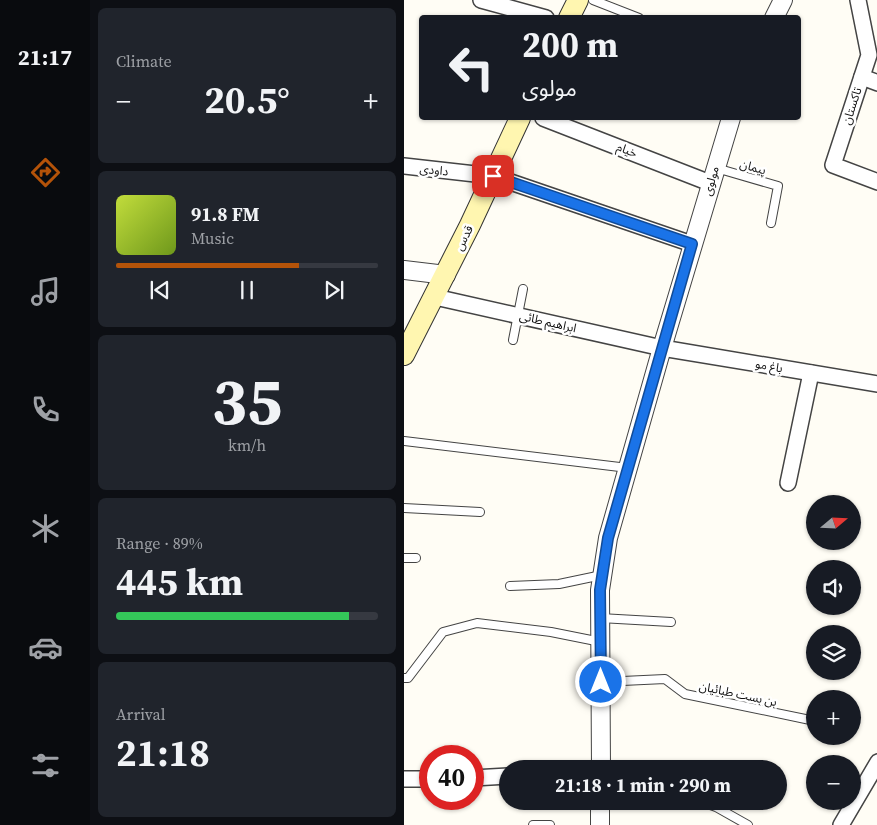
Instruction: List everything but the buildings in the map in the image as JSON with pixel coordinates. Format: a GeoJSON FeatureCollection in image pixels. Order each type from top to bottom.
{"type":"FeatureCollection","features":[{"type":"Feature","properties":{"kind":"main road"},"geometry":{"type":"LineString","coordinates":[[570,15],[578,0]]}},
{"type":"Feature","properties":{"kind":"main road","name":"قدس"},"geometry":{"type":"LineString","coordinates":[[404,356],[446,275],[519,120]]}},
{"type":"Feature","properties":{"kind":"street"},"geometry":{"type":"LineString","coordinates":[[481,0],[535,15]]}},
{"type":"Feature","properties":{"kind":"street"},"geometry":{"type":"LineString","coordinates":[[776,15],[783,0]]}},
{"type":"Feature","properties":{"kind":"street","name":"تاکستان"},"geometry":{"type":"LineString","coordinates":[[858,0],[871,38],[869,55],[833,165],[877,182]]}},
{"type":"Feature","properties":{"kind":"street"},"geometry":{"type":"LineString","coordinates":[[862,77],[877,84]]}},
{"type":"Feature","properties":{"kind":"street","name":"خیام"},"geometry":{"type":"LineString","coordinates":[[549,120],[712,176]]}},
{"type":"Feature","properties":{"kind":"street","name":"مولوی"},"geometry":{"type":"LineString","coordinates":[[601,760],[600,618],[608,538],[692,244],[730,120]]}},
{"type":"Feature","properties":{"kind":"street","name":"داودی"},"geometry":{"type":"LineString","coordinates":[[404,166],[493,176]]}},
{"type":"Feature","properties":{"kind":"street"},"geometry":{"type":"LineString","coordinates":[[493,176],[692,244]]}},
{"type":"Feature","properties":{"kind":"street"},"geometry":{"type":"LineString","coordinates":[[404,270],[446,275]]}},
{"type":"Feature","properties":{"kind":"street","name":"ابراهیم طائی"},"geometry":{"type":"LineString","coordinates":[[435,297],[662,348]]}},
{"type":"Feature","properties":{"kind":"street","name":"باغ مو"},"geometry":{"type":"LineString","coordinates":[[662,348],[877,384]]}},
{"type":"Feature","properties":{"kind":"street"},"geometry":{"type":"LineString","coordinates":[[788,483],[811,373]]}},
{"type":"Feature","properties":{"kind":"street"},"geometry":{"type":"LineString","coordinates":[[841,825],[877,762]]}},
{"type":"Feature","properties":{"kind":"street"},"geometry":{"type":"LineString","coordinates":[[484,777],[499,777]]}},
{"type":"Feature","properties":{"kind":"street"},"geometry":{"type":"LineString","coordinates":[[404,779],[419,779]]}},
{"type":"Feature","properties":{"kind":"street"},"geometry":{"type":"LineString","coordinates":[[600,810],[600,825]]}},
{"type":"Feature","properties":{"kind":"lane"},"geometry":{"type":"LineString","coordinates":[[593,0],[631,15]]}},
{"type":"Feature","properties":{"kind":"lane","name":"پیمان"},"geometry":{"type":"LineString","coordinates":[[712,176],[778,186],[771,223]]}},
{"type":"Feature","properties":{"kind":"lane"},"geometry":{"type":"LineString","coordinates":[[513,340],[516,315],[523,289]]}},
{"type":"Feature","properties":{"kind":"lane"},"geometry":{"type":"LineString","coordinates":[[404,441],[628,468]]}},
{"type":"Feature","properties":{"kind":"lane"},"geometry":{"type":"LineString","coordinates":[[404,508],[480,512]]}},
{"type":"Feature","properties":{"kind":"lane"},"geometry":{"type":"LineString","coordinates":[[404,558],[416,558]]}},
{"type":"Feature","properties":{"kind":"lane"},"geometry":{"type":"LineString","coordinates":[[510,586],[559,584],[603,575]]}},
{"type":"Feature","properties":{"kind":"lane"},"geometry":{"type":"LineString","coordinates":[[600,618],[671,622]]}},
{"type":"Feature","properties":{"kind":"lane"},"geometry":{"type":"LineString","coordinates":[[404,678],[408,678],[443,632],[477,624],[551,632],[601,642]]}},
{"type":"Feature","properties":{"kind":"lane","name":"بن بست طبائیان"},"geometry":{"type":"LineString","coordinates":[[601,682],[665,680],[685,694],[806,719]]}},
{"type":"Feature","properties":{"kind":"lane"},"geometry":{"type":"LineString","coordinates":[[721,810],[748,825]]}},
{"type":"Feature","properties":{"kind":"lane"},"geometry":{"type":"LineString","coordinates":[[533,825],[550,825]]}},
{"type":"Feature","properties":{"kind":"route"},"geometry":{"type":"LineString","coordinates":[[493,176],[692,244],[608,538],[600,590],[601,682]]}}]}
